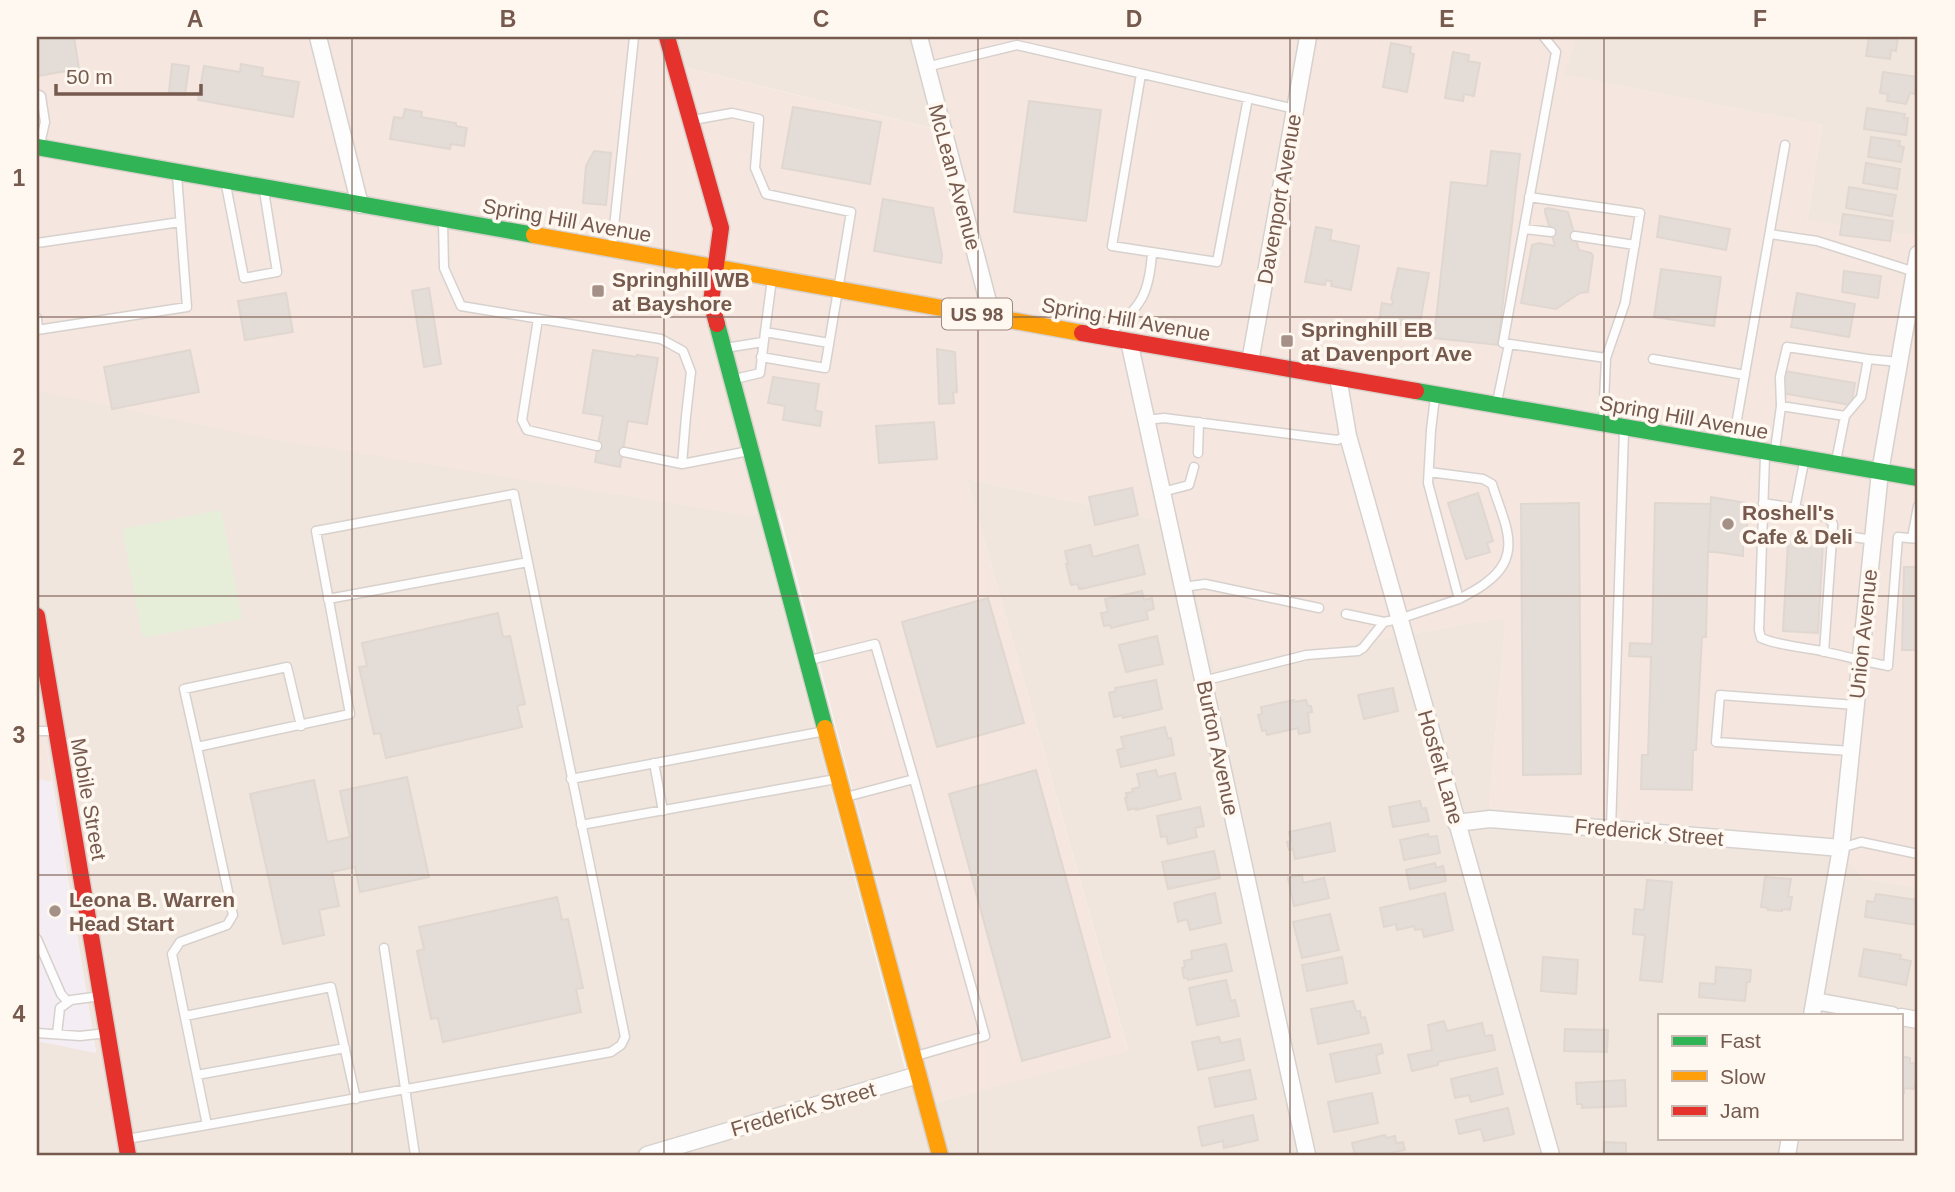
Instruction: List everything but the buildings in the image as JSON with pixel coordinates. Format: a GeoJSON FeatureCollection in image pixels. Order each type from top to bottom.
{"type":"FeatureCollection","features":[{"type":"Feature","properties":{"kind":"main road"},"geometry":{"type":"LineString","coordinates":[[667,37],[721,228],[711,302],[940,1155]]}},
{"type":"Feature","properties":{"kind":"main road","name":"Spring Hill Avenue"},"geometry":{"type":"LineString","coordinates":[[38,147],[838,290],[1918,478]]}},
{"type":"Feature","properties":{"kind":"main road","name":"Mobile Street"},"geometry":{"type":"LineString","coordinates":[[37,616],[126,1147]]}},
{"type":"Feature","properties":{"kind":"street"},"geometry":{"type":"LineString","coordinates":[[318,37],[360,205]]}},
{"type":"Feature","properties":{"kind":"street","name":"McLean Avenue"},"geometry":{"type":"LineString","coordinates":[[919,37],[992,317]]}},
{"type":"Feature","properties":{"kind":"street","name":"Davenport Avenue"},"geometry":{"type":"LineString","coordinates":[[1250,362],[1308,37]]}},
{"type":"Feature","properties":{"kind":"street","name":"Union Avenue"},"geometry":{"type":"LineString","coordinates":[[1814,1008],[1841,848],[1880,472],[1917,273],[1918,254]]}},
{"type":"Feature","properties":{"kind":"street","name":"Burton Avenue"},"geometry":{"type":"LineString","coordinates":[[1129,341],[1307,1155]]}},
{"type":"Feature","properties":{"kind":"street","name":"Hosfelt Lane"},"geometry":{"type":"LineString","coordinates":[[1338,377],[1348,436],[1392,620],[1456,822],[1551,1155]]}},
{"type":"Feature","properties":{"kind":"street","name":"Frederick Street"},"geometry":{"type":"LineString","coordinates":[[1456,822],[1490,819],[1841,848]]}},
{"type":"Feature","properties":{"kind":"street"},"geometry":{"type":"LineString","coordinates":[[1814,1008],[1881,1014]]}},
{"type":"Feature","properties":{"kind":"street","name":"Frederick Street"},"geometry":{"type":"LineString","coordinates":[[647,1155],[918,1075]]}},
{"type":"Feature","properties":{"kind":"lane"},"geometry":{"type":"LineString","coordinates":[[612,249],[634,37]]}},
{"type":"Feature","properties":{"kind":"lane"},"geometry":{"type":"LineString","coordinates":[[1544,37],[1556,52],[1503,343],[1606,358]]}},
{"type":"Feature","properties":{"kind":"lane"},"geometry":{"type":"LineString","coordinates":[[926,67],[1017,45],[1295,109]]}},
{"type":"Feature","properties":{"kind":"lane"},"geometry":{"type":"LineString","coordinates":[[1141,74],[1112,246],[1217,262],[1248,98]]}},
{"type":"Feature","properties":{"kind":"lane"},"geometry":{"type":"LineString","coordinates":[[37,94],[41,96],[45,122],[38,147]]}},
{"type":"Feature","properties":{"kind":"lane"},"geometry":{"type":"LineString","coordinates":[[690,120],[732,113],[759,119],[755,168],[766,194],[851,212],[825,368],[761,357]]}},
{"type":"Feature","properties":{"kind":"lane"},"geometry":{"type":"LineString","coordinates":[[1732,447],[1785,145]]}},
{"type":"Feature","properties":{"kind":"lane"},"geometry":{"type":"LineString","coordinates":[[37,318],[38,330],[187,307],[176,172]]}},
{"type":"Feature","properties":{"kind":"lane"},"geometry":{"type":"LineString","coordinates":[[225,181],[244,278],[277,272],[264,188]]}},
{"type":"Feature","properties":{"kind":"lane"},"geometry":{"type":"LineString","coordinates":[[1529,197],[1640,213],[1625,303],[1606,358],[1603,424]]}},
{"type":"Feature","properties":{"kind":"lane"},"geometry":{"type":"LineString","coordinates":[[443,219],[444,268],[461,306],[661,339],[683,351],[691,372],[682,464]]}},
{"type":"Feature","properties":{"kind":"lane"},"geometry":{"type":"LineString","coordinates":[[37,243],[180,222]]}},
{"type":"Feature","properties":{"kind":"lane"},"geometry":{"type":"LineString","coordinates":[[1524,229],[1551,232]]}},
{"type":"Feature","properties":{"kind":"lane"},"geometry":{"type":"LineString","coordinates":[[1770,234],[1817,242],[1917,273]]}},
{"type":"Feature","properties":{"kind":"lane"},"geometry":{"type":"LineString","coordinates":[[1575,236],[1635,245]]}},
{"type":"Feature","properties":{"kind":"lane"},"geometry":{"type":"LineString","coordinates":[[1105,337],[1134,311],[1143,298],[1149,283],[1153,253]]}},
{"type":"Feature","properties":{"kind":"lane"},"geometry":{"type":"LineString","coordinates":[[732,380],[760,373],[772,278]]}},
{"type":"Feature","properties":{"kind":"lane"},"geometry":{"type":"LineString","coordinates":[[538,319],[522,420],[527,430],[597,446]]}},
{"type":"Feature","properties":{"kind":"lane"},"geometry":{"type":"LineString","coordinates":[[765,332],[829,343]]}},
{"type":"Feature","properties":{"kind":"lane"},"geometry":{"type":"LineString","coordinates":[[723,349],[763,342]]}},
{"type":"Feature","properties":{"kind":"lane"},"geometry":{"type":"LineString","coordinates":[[1496,405],[1509,344]]}},
{"type":"Feature","properties":{"kind":"lane"},"geometry":{"type":"LineString","coordinates":[[1899,362],[1787,347],[1780,377],[1780,406],[1763,503],[1759,630],[1761,638],[1888,666],[1898,537],[1915,539],[1918,506]]}},
{"type":"Feature","properties":{"kind":"lane"},"geometry":{"type":"LineString","coordinates":[[1653,359],[1745,375]]}},
{"type":"Feature","properties":{"kind":"lane"},"geometry":{"type":"LineString","coordinates":[[1836,464],[1845,416],[1861,397],[1868,359]]}},
{"type":"Feature","properties":{"kind":"lane"},"geometry":{"type":"LineString","coordinates":[[1436,394],[1428,483],[1459,599]]}},
{"type":"Feature","properties":{"kind":"lane"},"geometry":{"type":"LineString","coordinates":[[1780,406],[1845,416]]}},
{"type":"Feature","properties":{"kind":"lane"},"geometry":{"type":"LineString","coordinates":[[1146,420],[1164,418],[1337,440],[1348,436]]}},
{"type":"Feature","properties":{"kind":"lane"},"geometry":{"type":"LineString","coordinates":[[1198,453],[1199,422]]}},
{"type":"Feature","properties":{"kind":"lane"},"geometry":{"type":"LineString","coordinates":[[1611,829],[1624,427]]}},
{"type":"Feature","properties":{"kind":"lane"},"geometry":{"type":"LineString","coordinates":[[624,452],[682,464],[751,451]]}},
{"type":"Feature","properties":{"kind":"lane"},"geometry":{"type":"LineString","coordinates":[[1795,508],[1805,459]]}},
{"type":"Feature","properties":{"kind":"lane"},"geometry":{"type":"LineString","coordinates":[[1162,492],[1189,485],[1194,467]]}},
{"type":"Feature","properties":{"kind":"lane"},"geometry":{"type":"LineString","coordinates":[[1346,614],[1392,620],[1459,599],[1488,582],[1502,568],[1508,556],[1509,541],[1492,484],[1483,479],[1429,472]]}},
{"type":"Feature","properties":{"kind":"lane"},"geometry":{"type":"LineString","coordinates":[[126,1147],[207,1125],[611,1052],[621,1045],[625,1037],[514,494],[316,531],[350,714],[197,747]]}},
{"type":"Feature","properties":{"kind":"lane"},"geometry":{"type":"LineString","coordinates":[[1763,503],[1795,508],[1828,518],[1833,524],[1825,652]]}},
{"type":"Feature","properties":{"kind":"lane"},"geometry":{"type":"LineString","coordinates":[[1834,534],[1873,540]]}},
{"type":"Feature","properties":{"kind":"lane"},"geometry":{"type":"LineString","coordinates":[[328,599],[528,562]]}},
{"type":"Feature","properties":{"kind":"lane"},"geometry":{"type":"LineString","coordinates":[[1183,587],[1205,584],[1319,608]]}},
{"type":"Feature","properties":{"kind":"lane"},"geometry":{"type":"LineString","coordinates":[[1203,681],[1306,655],[1358,651],[1392,620]]}},
{"type":"Feature","properties":{"kind":"lane"},"geometry":{"type":"LineString","coordinates":[[807,661],[875,644],[985,1036],[913,1056]]}},
{"type":"Feature","properties":{"kind":"lane"},"geometry":{"type":"LineString","coordinates":[[207,1125],[172,954],[180,942],[227,925],[233,915],[184,689],[287,667],[300,726]]}},
{"type":"Feature","properties":{"kind":"lane"},"geometry":{"type":"LineString","coordinates":[[1851,751],[1716,742],[1720,695],[1856,705]]}},
{"type":"Feature","properties":{"kind":"lane"},"geometry":{"type":"LineString","coordinates":[[37,731],[56,731]]}},
{"type":"Feature","properties":{"kind":"lane"},"geometry":{"type":"LineString","coordinates":[[571,779],[825,731]]}},
{"type":"Feature","properties":{"kind":"lane"},"geometry":{"type":"LineString","coordinates":[[654,763],[663,811]]}},
{"type":"Feature","properties":{"kind":"lane"},"geometry":{"type":"LineString","coordinates":[[581,825],[838,779]]}},
{"type":"Feature","properties":{"kind":"lane"},"geometry":{"type":"LineString","coordinates":[[843,798],[914,779]]}},
{"type":"Feature","properties":{"kind":"lane"},"geometry":{"type":"LineString","coordinates":[[1841,848],[1861,842],[1918,854]]}},
{"type":"Feature","properties":{"kind":"lane"},"geometry":{"type":"LineString","coordinates":[[37,939],[61,994],[68,1002]]}},
{"type":"Feature","properties":{"kind":"lane"},"geometry":{"type":"LineString","coordinates":[[384,948],[415,1155]]}},
{"type":"Feature","properties":{"kind":"lane"},"geometry":{"type":"LineString","coordinates":[[185,1016],[331,988],[356,1099]]}},
{"type":"Feature","properties":{"kind":"lane"},"geometry":{"type":"LineString","coordinates":[[57,1034],[60,1008],[71,1000],[101,996]]}},
{"type":"Feature","properties":{"kind":"lane"},"geometry":{"type":"LineString","coordinates":[[37,1033],[83,1036],[107,1033]]}},
{"type":"Feature","properties":{"kind":"lane"},"geometry":{"type":"LineString","coordinates":[[197,1075],[345,1048]]}},
{"type":"Feature","properties":{"kind":"shaded area"},"geometry":{"type":"Polygon","coordinates":[[[37,37],[659,37],[667,63],[951,133],[927,37],[1576,37],[1565,75],[1822,125],[1807,220],[1918,236],[1918,888],[1863,878],[1828,838],[1489,808],[1506,617],[1215,668],[1179,524],[967,479],[1128,1051],[935,1103],[779,510],[749,516],[266,438],[37,391],[37,37]]]}},
{"type":"Feature","properties":{"kind":"shaded area"},"geometry":{"type":"Polygon","coordinates":[[[659,37],[927,37],[952,133],[667,63],[659,37]]]}},
{"type":"Feature","properties":{"kind":"shaded area"},"geometry":{"type":"Polygon","coordinates":[[[1576,37],[1918,37],[1918,236],[1807,221],[1822,125],[1564,75],[1576,37]]]}},
{"type":"Feature","properties":{"kind":"shaded area"},"geometry":{"type":"Polygon","coordinates":[[[37,389],[758,514],[905,1069],[935,1103],[1128,1050],[967,479],[1179,524],[1215,668],[1506,617],[1489,808],[1828,838],[1863,878],[1918,888],[1918,1155],[37,1155],[37,1041],[96,1052],[37,686],[37,389]]]}},
{"type":"Feature","properties":{"kind":"shaded area"},"geometry":{"type":"Polygon","coordinates":[[[37,686],[52,782],[37,779],[37,686]]]}},
{"type":"Feature","properties":{"kind":"shaded area","name":"Leona B. Warren Head Start"},"geometry":{"type":"Polygon","coordinates":[[[37,779],[52,782],[96,1053],[37,1041],[37,779]]]}},
{"type":"Feature","properties":{"kind":"green space"},"geometry":{"type":"Polygon","coordinates":[[[221,510],[242,619],[143,638],[122,529],[221,510]]]}},
{"type":"Feature","properties":{"kind":"traffic: fast"},"geometry":{"type":"LineString","coordinates":[[37,147],[534,235]]}},
{"type":"Feature","properties":{"kind":"traffic: fast"},"geometry":{"type":"LineString","coordinates":[[717,324],[825,728]]}},
{"type":"Feature","properties":{"kind":"traffic: fast"},"geometry":{"type":"LineString","coordinates":[[1416,391],[1918,478]]}},
{"type":"Feature","properties":{"kind":"traffic: slow"},"geometry":{"type":"LineString","coordinates":[[534,235],[1082,333]]}},
{"type":"Feature","properties":{"kind":"traffic: slow"},"geometry":{"type":"LineString","coordinates":[[825,728],[940,1155]]}},
{"type":"Feature","properties":{"kind":"traffic: jam"},"geometry":{"type":"LineString","coordinates":[[667,37],[721,228],[711,302],[717,324]]}},
{"type":"Feature","properties":{"kind":"traffic: jam"},"geometry":{"type":"LineString","coordinates":[[1082,333],[1416,391]]}},
{"type":"Feature","properties":{"kind":"traffic: jam"},"geometry":{"type":"LineString","coordinates":[[37,616],[128,1155]]}},
{"type":"Feature","properties":{"kind":"place","name":"Springhill WB at Bayshore"},"geometry":{"type":"Point","coordinates":[598,291]}},
{"type":"Feature","properties":{"kind":"place","name":"Springhill EB at Davenport Ave"},"geometry":{"type":"Point","coordinates":[1287,341]}},
{"type":"Feature","properties":{"kind":"place","name":"Roshell's Cafe & Deli"},"geometry":{"type":"Point","coordinates":[1728,524]}},
{"type":"Feature","properties":{"kind":"place","name":"Leona B. Warren Head Start"},"geometry":{"type":"Point","coordinates":[55,911]}}]}
